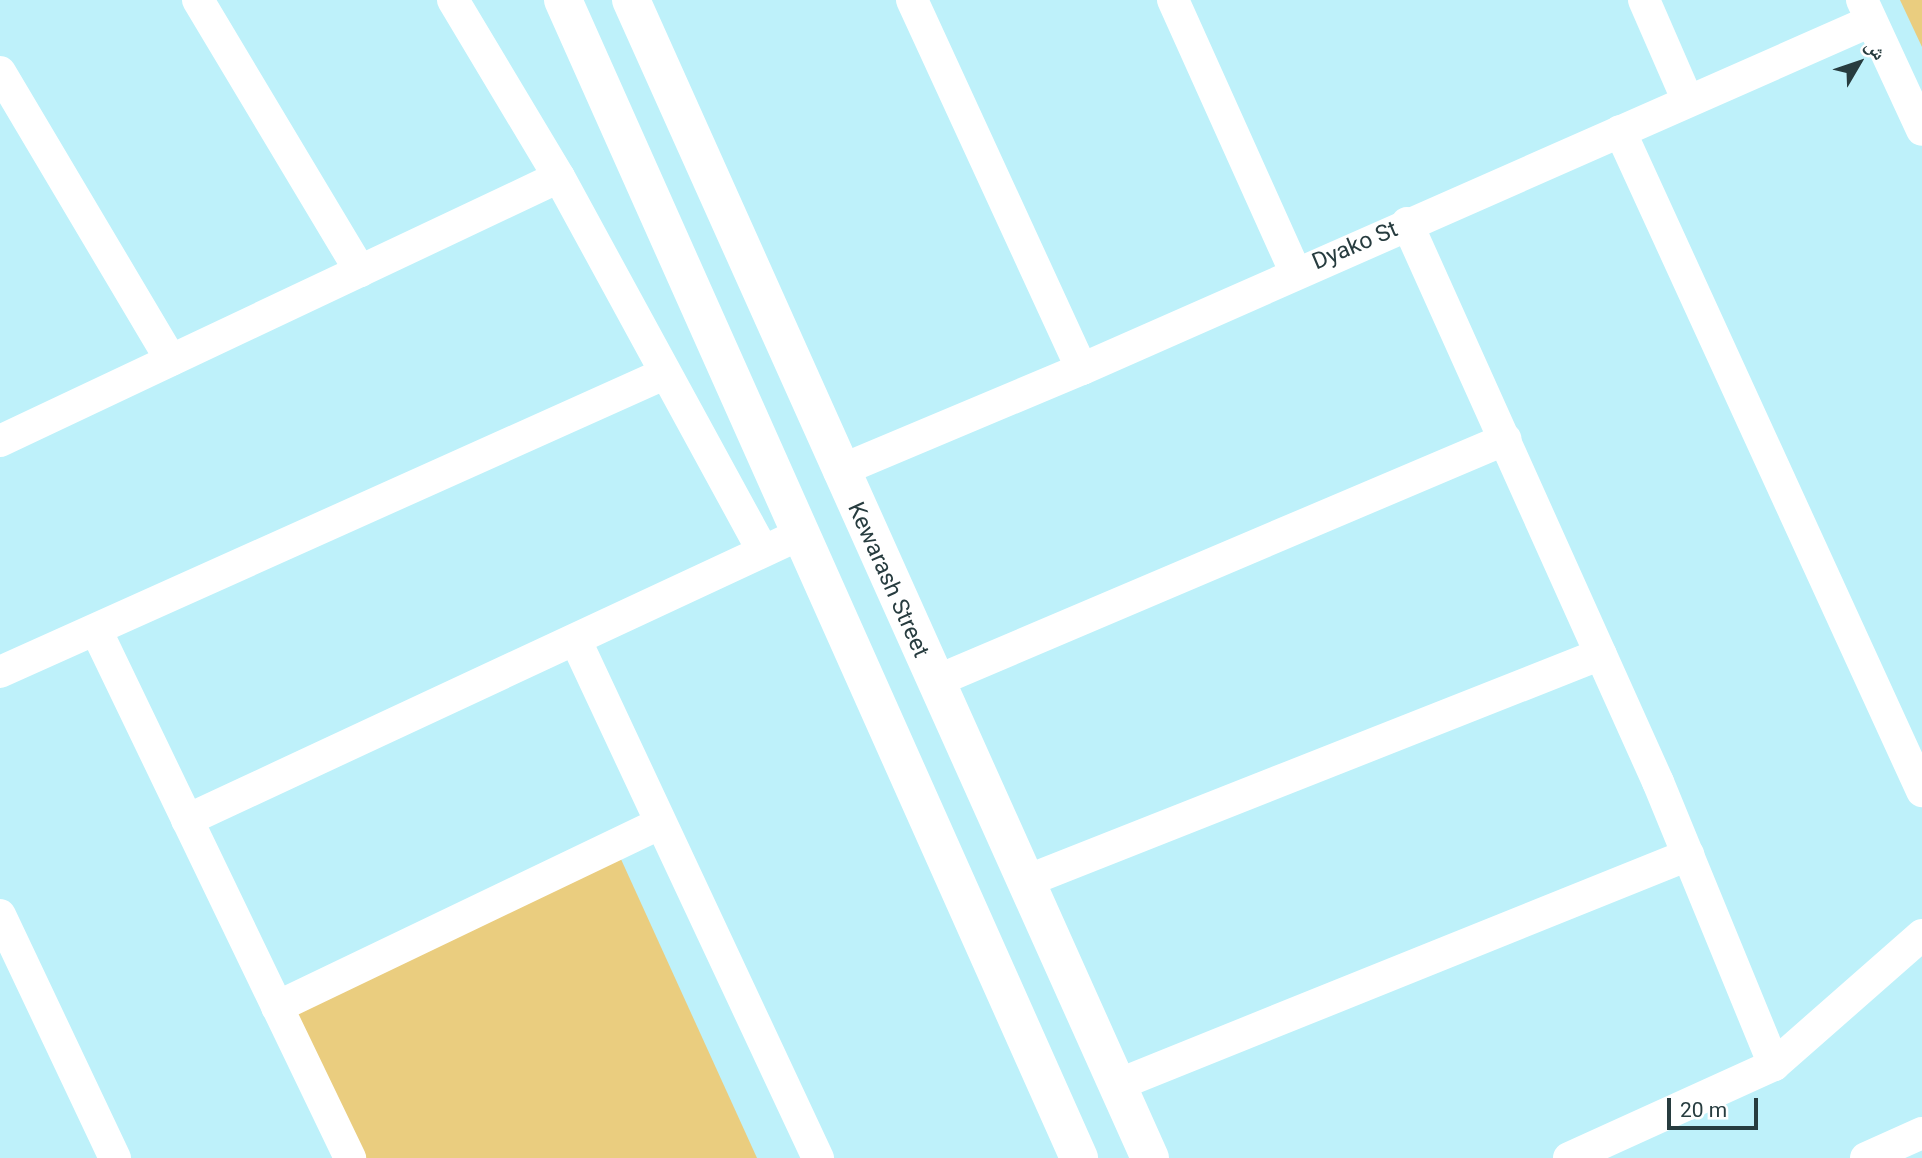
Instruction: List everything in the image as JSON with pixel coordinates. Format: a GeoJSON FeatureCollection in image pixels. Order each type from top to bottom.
{"type":"FeatureCollection","features":[{"type":"Feature","properties":{"kind":"main road"},"geometry":{"type":"LineString","coordinates":[[563,0],[1079,1158]]}},
{"type":"Feature","properties":{"kind":"main road","name":"Kewarash Street"},"geometry":{"type":"LineString","coordinates":[[631,0],[839,471],[1150,1158]]}},
{"type":"Feature","properties":{"kind":"street"},"geometry":{"type":"LineString","coordinates":[[198,0],[360,271]]}},
{"type":"Feature","properties":{"kind":"street"},"geometry":{"type":"LineString","coordinates":[[453,0],[559,177],[664,374],[763,551]]}},
{"type":"Feature","properties":{"kind":"street"},"geometry":{"type":"LineString","coordinates":[[912,0],[1082,369]]}},
{"type":"Feature","properties":{"kind":"street"},"geometry":{"type":"LineString","coordinates":[[1173,0],[1295,272]]}},
{"type":"Feature","properties":{"kind":"street"},"geometry":{"type":"LineString","coordinates":[[1644,0],[1688,101]]}},
{"type":"Feature","properties":{"kind":"street"},"geometry":{"type":"LineString","coordinates":[[1866,10],[1922,130]]}},
{"type":"Feature","properties":{"kind":"street","name":"Dyako St"},"geometry":{"type":"LineString","coordinates":[[839,471],[1082,369],[1295,272],[1688,101],[1866,10]]}},
{"type":"Feature","properties":{"kind":"street"},"geometry":{"type":"LineString","coordinates":[[0,72],[171,360]]}},
{"type":"Feature","properties":{"kind":"street"},"geometry":{"type":"LineString","coordinates":[[1620,131],[1922,791]]}},
{"type":"Feature","properties":{"kind":"street"},"geometry":{"type":"LineString","coordinates":[[0,441],[559,177]]}},
{"type":"Feature","properties":{"kind":"street"},"geometry":{"type":"LineString","coordinates":[[1406,223],[1601,654],[1688,855],[1774,1065]]}},
{"type":"Feature","properties":{"kind":"street"},"geometry":{"type":"LineString","coordinates":[[0,672],[97,632],[664,374]]}},
{"type":"Feature","properties":{"kind":"street"},"geometry":{"type":"LineString","coordinates":[[934,682],[1506,439]]}},
{"type":"Feature","properties":{"kind":"street"},"geometry":{"type":"LineString","coordinates":[[187,820],[801,534]]}},
{"type":"Feature","properties":{"kind":"street"},"geometry":{"type":"LineString","coordinates":[[97,632],[350,1158]]}},
{"type":"Feature","properties":{"kind":"street"},"geometry":{"type":"LineString","coordinates":[[576,641],[659,824],[818,1158]]}},
{"type":"Feature","properties":{"kind":"street"},"geometry":{"type":"LineString","coordinates":[[1024,882],[1601,654]]}},
{"type":"Feature","properties":{"kind":"street"},"geometry":{"type":"LineString","coordinates":[[277,1007],[659,824]]}},
{"type":"Feature","properties":{"kind":"street"},"geometry":{"type":"LineString","coordinates":[[1117,1085],[1688,855]]}},
{"type":"Feature","properties":{"kind":"street"},"geometry":{"type":"LineString","coordinates":[[0,915],[115,1158]]}},
{"type":"Feature","properties":{"kind":"street"},"geometry":{"type":"LineString","coordinates":[[1569,1158],[1774,1065],[1922,935]]}},
{"type":"Feature","properties":{"kind":"street"},"geometry":{"type":"LineString","coordinates":[[1866,1158],[1922,1133]]}},
{"type":"Feature","properties":{"kind":"shaded area"},"geometry":{"type":"Polygon","coordinates":[[[1900,0],[1922,0],[1922,47],[1900,0]]]}},
{"type":"Feature","properties":{"kind":"shaded area"},"geometry":{"type":"Polygon","coordinates":[[[620,857],[757,1158],[363,1158],[293,1005],[620,857]]]}}]}
